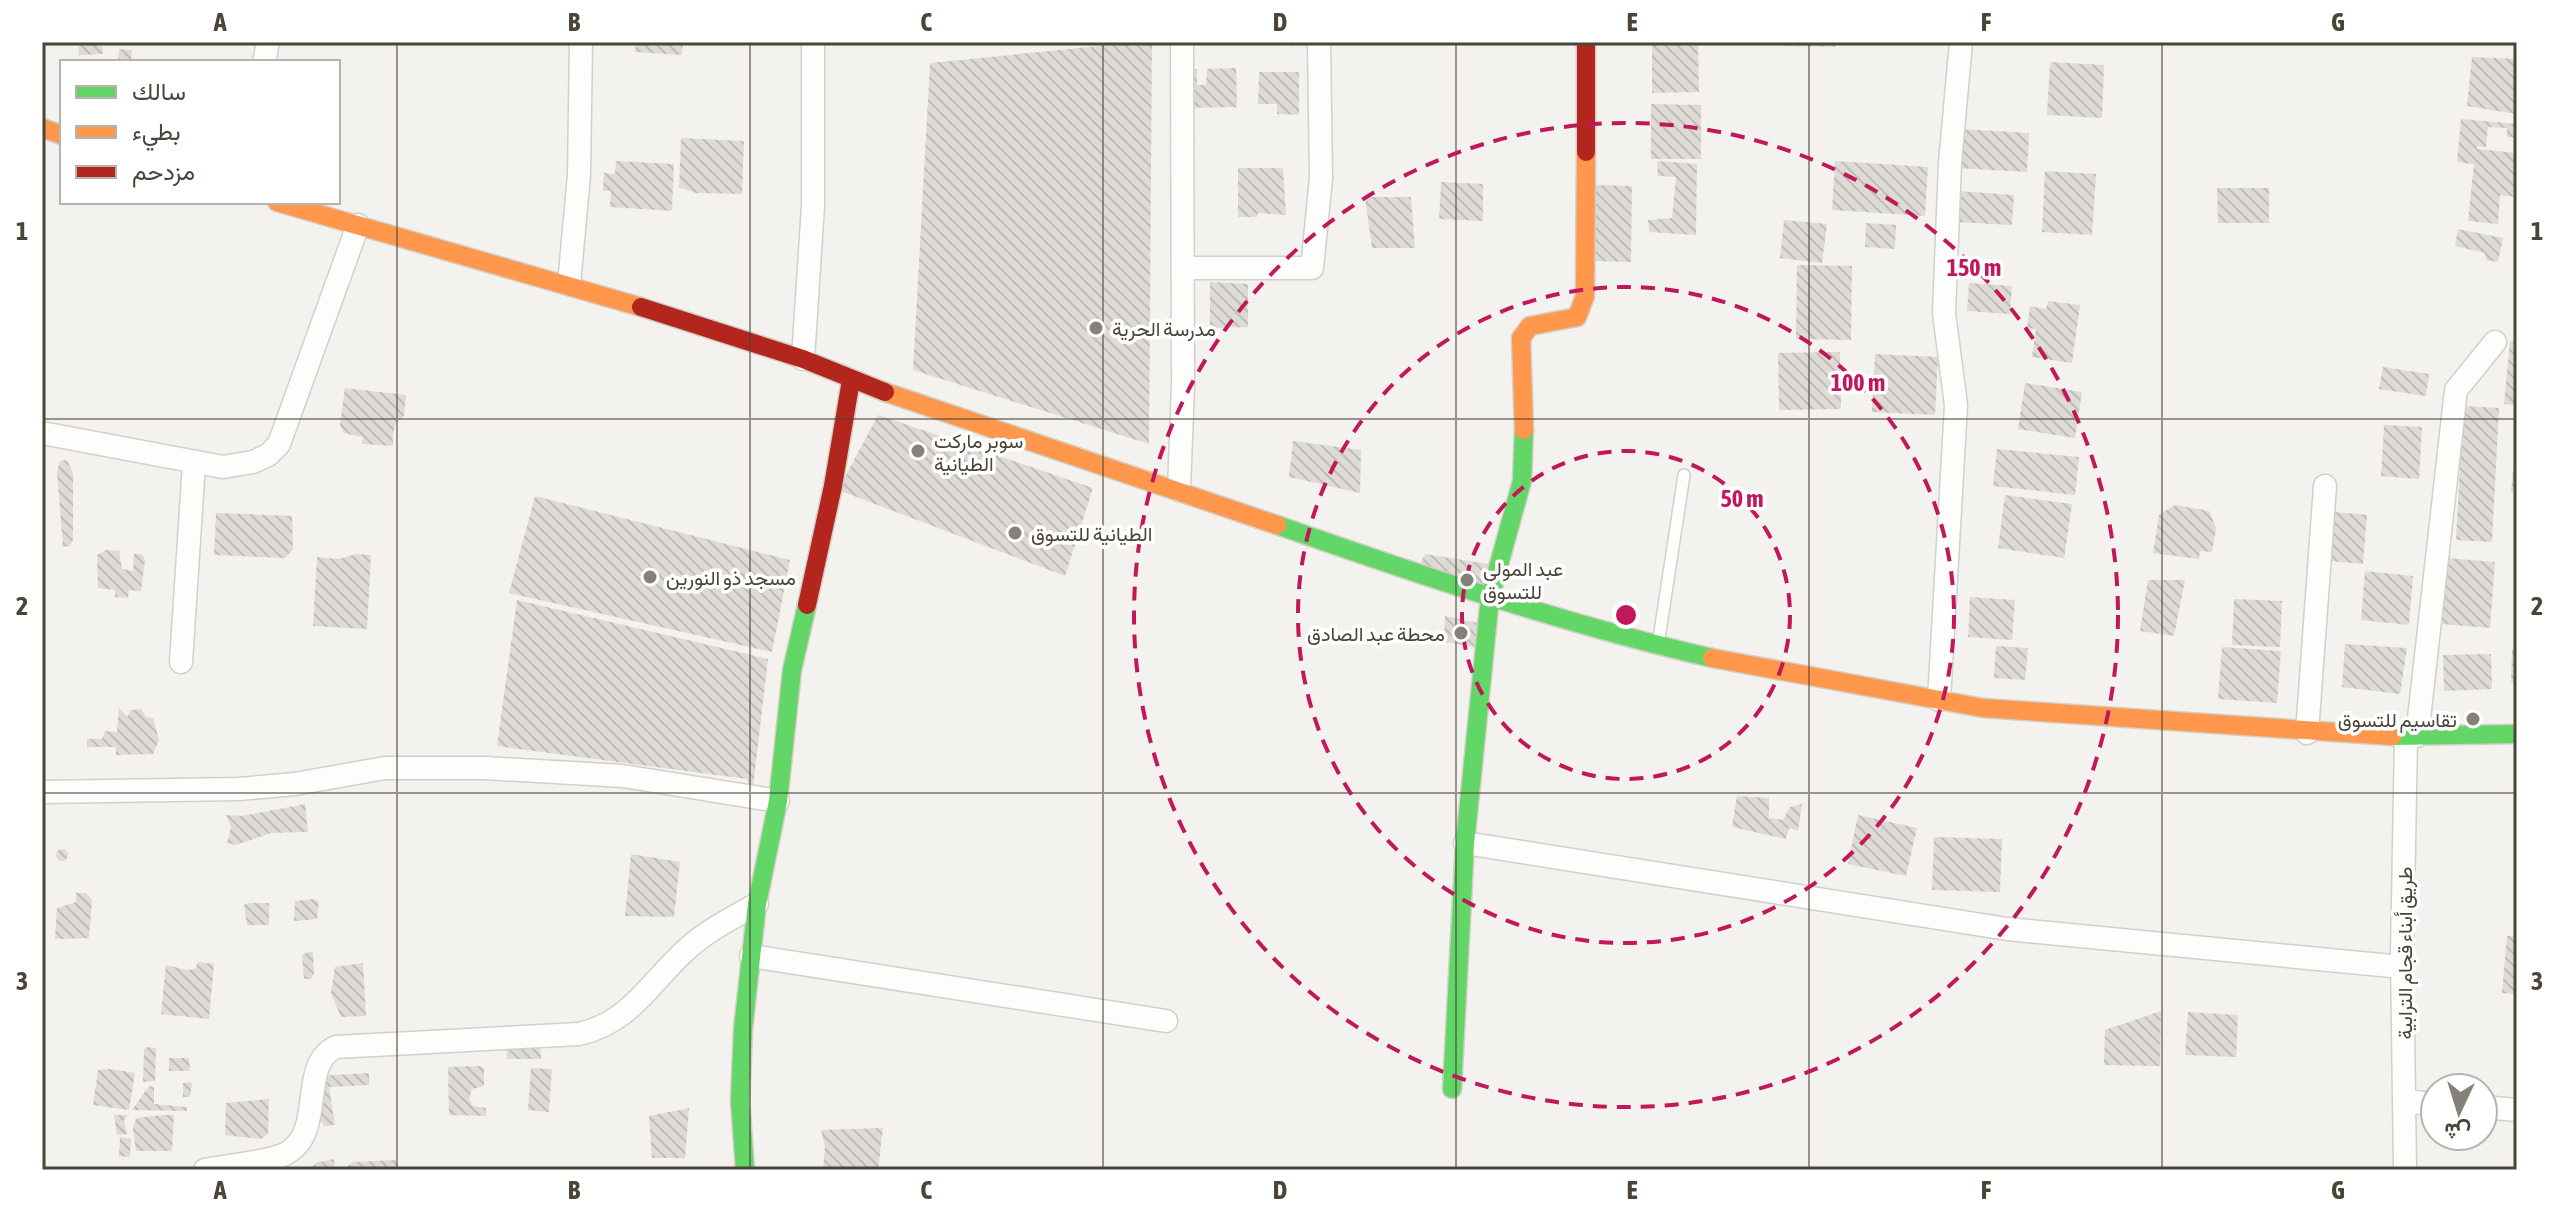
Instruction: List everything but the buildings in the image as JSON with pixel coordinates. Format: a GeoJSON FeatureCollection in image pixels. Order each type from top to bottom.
{"type":"FeatureCollection","features":[{"type":"Feature","properties":{"kind":"street"},"geometry":{"type":"LineString","coordinates":[[569,284],[579,175],[581,42]]}},
{"type":"Feature","properties":{"kind":"street"},"geometry":{"type":"LineString","coordinates":[[803,359],[813,206],[813,42]]}},
{"type":"Feature","properties":{"kind":"street"},"geometry":{"type":"LineString","coordinates":[[1179,490],[1184,268],[1182,42]]}},
{"type":"Feature","properties":{"kind":"street"},"geometry":{"type":"LineString","coordinates":[[1184,268],[1312,268],[1321,178],[1319,42]]}},
{"type":"Feature","properties":{"kind":"street"},"geometry":{"type":"LineString","coordinates":[[1452,1089],[1465,843],[1490,597],[1522,481],[1525,402],[1521,338],[1530,326],[1577,317],[1585,296],[1586,42]]}},
{"type":"Feature","properties":{"kind":"street"},"geometry":{"type":"LineString","coordinates":[[1939,700],[1956,405],[1944,313],[1950,163],[1961,42]]}},
{"type":"Feature","properties":{"kind":"street"},"geometry":{"type":"LineString","coordinates":[[284,204],[569,284],[803,359],[851,380],[1490,597],[1658,645],[1747,666],[1983,708],[2307,733],[2412,737],[2517,734]]}},
{"type":"Feature","properties":{"kind":"street"},"geometry":{"type":"LineString","coordinates":[[42,433],[223,467],[253,462],[268,455],[279,444],[358,225]]}},
{"type":"Feature","properties":{"kind":"street","name":"طريق أبناء قجام الترابية"},"geometry":{"type":"LineString","coordinates":[[2405,1170],[2402,967],[2412,737],[2456,390],[2495,342]]}},
{"type":"Feature","properties":{"kind":"street"},"geometry":{"type":"LineString","coordinates":[[745,1170],[740,1101],[757,904],[778,801],[792,670],[833,486],[851,380]]}},
{"type":"Feature","properties":{"kind":"street"},"geometry":{"type":"LineString","coordinates":[[181,662],[194,463]]}},
{"type":"Feature","properties":{"kind":"street"},"geometry":{"type":"LineString","coordinates":[[2307,733],[2325,486]]}},
{"type":"Feature","properties":{"kind":"street"},"geometry":{"type":"LineString","coordinates":[[42,792],[239,789],[295,784],[385,768],[485,768],[623,776],[778,801]]}},
{"type":"Feature","properties":{"kind":"street"},"geometry":{"type":"LineString","coordinates":[[1465,843],[2007,929],[2402,967]]}},
{"type":"Feature","properties":{"kind":"street"},"geometry":{"type":"LineString","coordinates":[[205,1170],[285,1154],[297,1143],[312,1110],[317,1066],[323,1053],[336,1047],[579,1034],[601,1029],[631,1010],[693,943],[757,904]]}},
{"type":"Feature","properties":{"kind":"street"},"geometry":{"type":"LineString","coordinates":[[751,956],[1166,1021]]}},
{"type":"Feature","properties":{"kind":"street"},"geometry":{"type":"LineString","coordinates":[[2404,1101],[2419,1102]]}},
{"type":"Feature","properties":{"kind":"lane"},"geometry":{"type":"LineString","coordinates":[[1658,645],[1684,475]]}},
{"type":"Feature","properties":{"kind":"traffic: fast"},"geometry":{"type":"LineString","coordinates":[[1452,1089],[1465,843],[1490,597],[1522,481],[1524,430]]}},
{"type":"Feature","properties":{"kind":"traffic: fast"},"geometry":{"type":"LineString","coordinates":[[1277,525],[1547,614],[1712,658]]}},
{"type":"Feature","properties":{"kind":"traffic: fast"},"geometry":{"type":"LineString","coordinates":[[745,1170],[740,1101],[743,1029],[757,904],[778,801],[792,670],[807,605]]}},
{"type":"Feature","properties":{"kind":"traffic: fast"},"geometry":{"type":"LineString","coordinates":[[2392,736],[2517,734]]}},
{"type":"Feature","properties":{"kind":"traffic: slow"},"geometry":{"type":"LineString","coordinates":[[42,128],[60,134]]}},
{"type":"Feature","properties":{"kind":"traffic: slow"},"geometry":{"type":"LineString","coordinates":[[1524,430],[1521,338],[1530,326],[1577,317],[1585,296],[1586,152]]}},
{"type":"Feature","properties":{"kind":"traffic: slow"},"geometry":{"type":"LineString","coordinates":[[284,204],[641,307]]}},
{"type":"Feature","properties":{"kind":"traffic: slow"},"geometry":{"type":"LineString","coordinates":[[885,392],[1277,525]]}},
{"type":"Feature","properties":{"kind":"traffic: slow"},"geometry":{"type":"LineString","coordinates":[[1712,658],[1983,708],[2392,736]]}},
{"type":"Feature","properties":{"kind":"traffic: jam"},"geometry":{"type":"LineString","coordinates":[[1586,42],[1586,152]]}},
{"type":"Feature","properties":{"kind":"traffic: jam"},"geometry":{"type":"LineString","coordinates":[[641,307],[803,359],[885,392]]}},
{"type":"Feature","properties":{"kind":"traffic: jam"},"geometry":{"type":"LineString","coordinates":[[807,605],[833,486],[851,380]]}},
{"type":"Feature","properties":{"kind":"place","name":"مدرسة الحرية"},"geometry":{"type":"Point","coordinates":[1096,328]}},
{"type":"Feature","properties":{"kind":"place","name":"سوبر ماركت الطيانية"},"geometry":{"type":"Point","coordinates":[918,451]}},
{"type":"Feature","properties":{"kind":"place","name":"الطيانية للتسوق"},"geometry":{"type":"Point","coordinates":[1015,533]}},
{"type":"Feature","properties":{"kind":"place","name":"مسجد ذو النورين"},"geometry":{"type":"Point","coordinates":[650,577]}},
{"type":"Feature","properties":{"kind":"place","name":"عبد المولى للتسوق"},"geometry":{"type":"Point","coordinates":[1467,580]}},
{"type":"Feature","properties":{"kind":"place","name":"محطة عبد الصادق"},"geometry":{"type":"Point","coordinates":[1461,633]}},
{"type":"Feature","properties":{"kind":"place","name":"تقاسيم للتسوق"},"geometry":{"type":"Point","coordinates":[2473,719]}}]}
